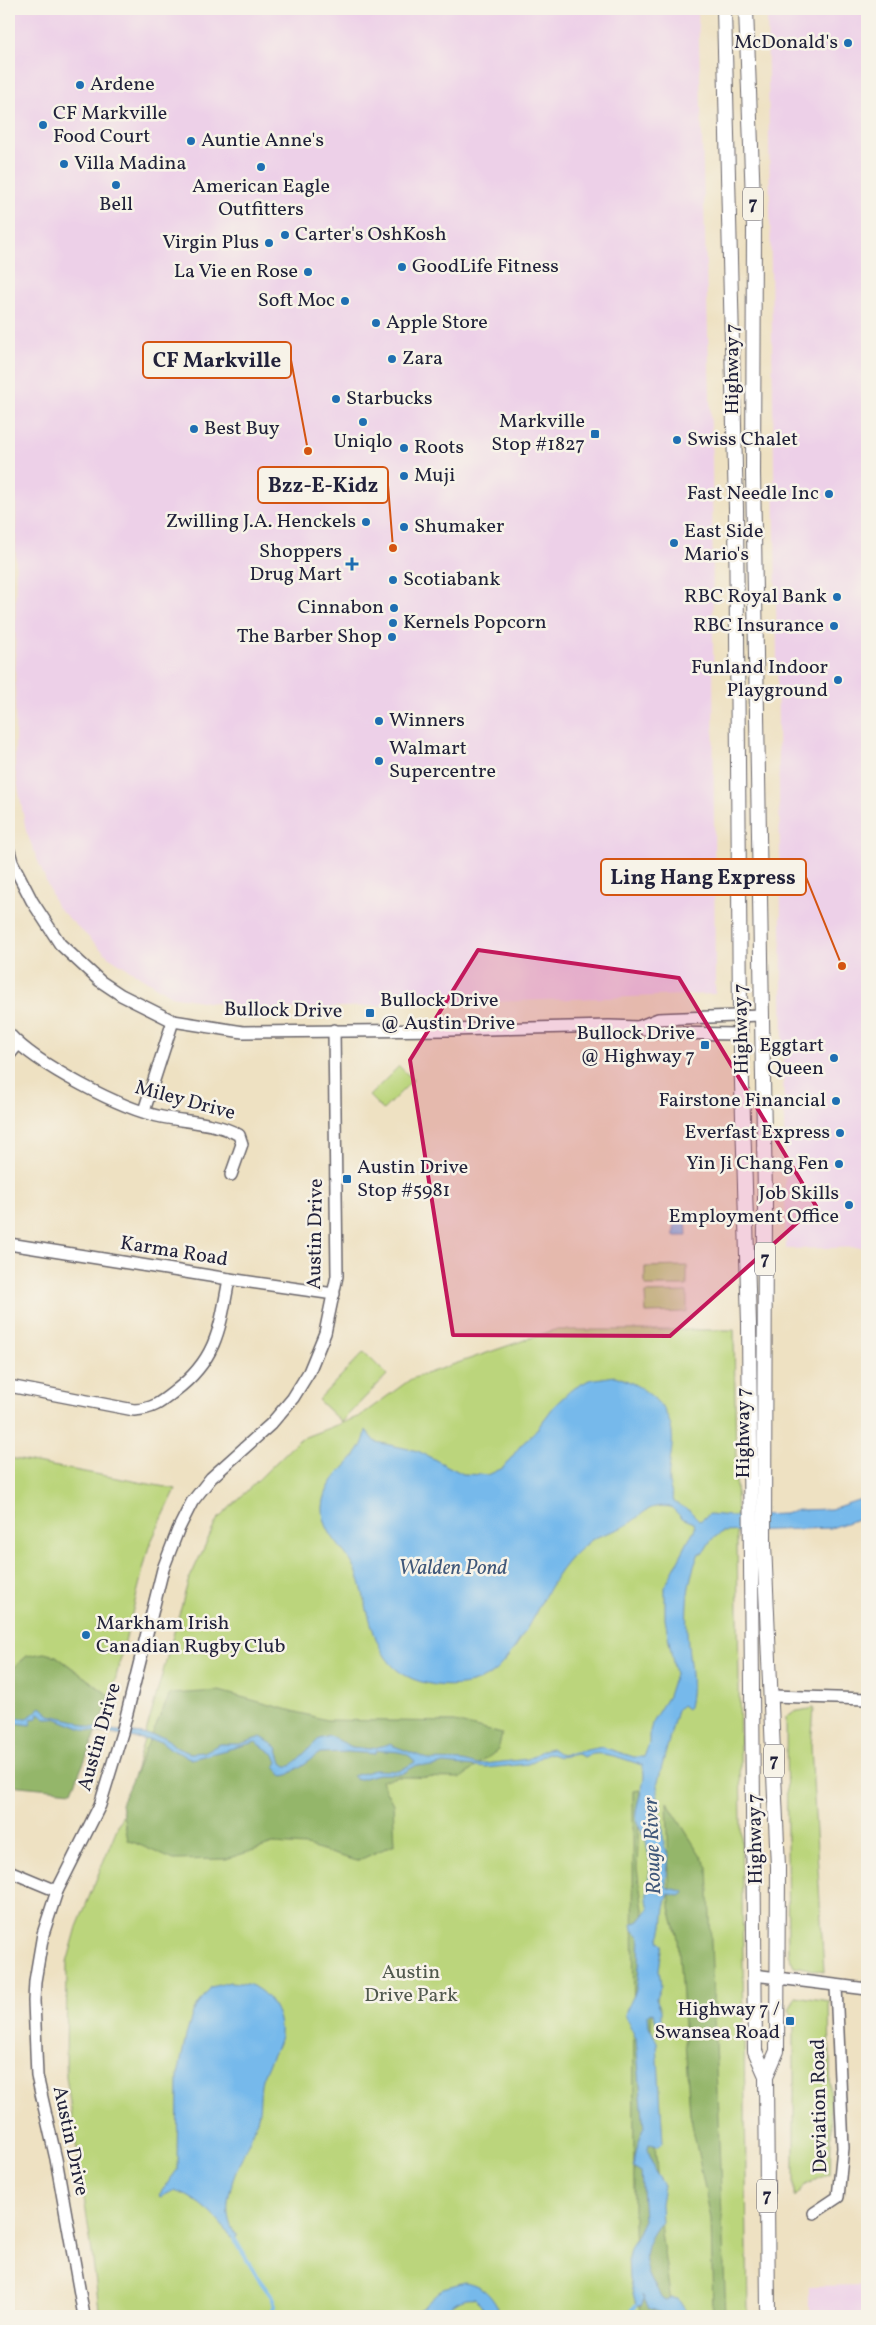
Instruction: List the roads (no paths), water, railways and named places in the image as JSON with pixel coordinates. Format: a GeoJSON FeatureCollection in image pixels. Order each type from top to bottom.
{"type":"FeatureCollection","features":[{"type":"Feature","properties":{"kind":"main road","name":"Highway 7"},"geometry":{"type":"LineString","coordinates":[[724,9],[736,509],[740,1015],[749,1324],[758,1544],[755,2051],[766,2076]]}},
{"type":"Feature","properties":{"kind":"main road","name":"Highway 7"},"geometry":{"type":"LineString","coordinates":[[746,9],[754,228],[752,400],[765,1198],[757,1483]]}},
{"type":"Feature","properties":{"kind":"main road","name":"Highway 7"},"geometry":{"type":"LineString","coordinates":[[758,1544],[772,1696],[778,1867],[776,2051],[766,2076],[768,2316]]}},
{"type":"Feature","properties":{"kind":"street","name":"Bullock Drive"},"geometry":{"type":"LineString","coordinates":[[9,851],[32,901],[60,944],[100,981],[121,995],[173,1022],[244,1032],[609,1026],[638,1027],[659,1033],[741,1034]]}},
{"type":"Feature","properties":{"kind":"street","name":"Bullock Drive"},"geometry":{"type":"LineString","coordinates":[[638,1027],[658,1018],[761,1015]]}},
{"type":"Feature","properties":{"kind":"street"},"geometry":{"type":"LineString","coordinates":[[144,1111],[173,1022]]}},
{"type":"Feature","properties":{"kind":"street","name":"Austin Drive"},"geometry":{"type":"LineString","coordinates":[[84,2316],[56,2159],[37,2076],[34,2019],[35,1981],[43,1934],[57,1890],[100,1805],[122,1733],[163,1569],[178,1530],[192,1502],[211,1478],[271,1424],[293,1398],[309,1372],[325,1333],[334,1294],[337,1234],[334,1030]]}},
{"type":"Feature","properties":{"kind":"street","name":"Miley Drive"},"geometry":{"type":"LineString","coordinates":[[9,1034],[18,1044],[84,1086],[160,1117],[220,1127],[239,1135],[242,1144],[231,1175]]}},
{"type":"Feature","properties":{"kind":"street"},"geometry":{"type":"LineString","coordinates":[[9,1055],[18,1044]]}},
{"type":"Feature","properties":{"kind":"street","name":"Karma Road"},"geometry":{"type":"LineString","coordinates":[[9,1244],[334,1294]]}},
{"type":"Feature","properties":{"kind":"street"},"geometry":{"type":"LineString","coordinates":[[9,1386],[134,1410],[151,1409],[192,1378],[209,1356],[217,1336],[229,1279]]}},
{"type":"Feature","properties":{"kind":"street"},"geometry":{"type":"LineString","coordinates":[[772,1696],[867,1699]]}},
{"type":"Feature","properties":{"kind":"street"},"geometry":{"type":"LineString","coordinates":[[9,1871],[57,1890]]}},
{"type":"Feature","properties":{"kind":"street"},"geometry":{"type":"LineString","coordinates":[[754,1975],[867,1989]]}},
{"type":"Feature","properties":{"kind":"street","name":"Deviation Road"},"geometry":{"type":"LineString","coordinates":[[814,2213],[838,2197],[842,2158],[836,1986]]}},
{"type":"Feature","properties":{"kind":"water"},"geometry":{"type":"Polygon","coordinates":[[[676,1209],[683,1209],[686,1212],[687,1236],[674,1236],[674,1212],[676,1212],[676,1209]]]}},
{"type":"Feature","properties":{"kind":"water","name":"Walden Pond"},"geometry":{"type":"Polygon","coordinates":[[[615,1376],[644,1390],[653,1397],[666,1413],[672,1433],[669,1485],[674,1502],[690,1511],[700,1521],[709,1514],[731,1516],[784,1514],[798,1510],[831,1509],[867,1497],[867,1516],[831,1528],[722,1532],[711,1540],[703,1553],[699,1553],[691,1576],[687,1620],[691,1676],[689,1707],[687,1709],[682,1705],[677,1710],[657,1785],[664,1846],[669,1855],[666,1885],[668,1888],[683,1891],[684,1893],[680,1896],[669,1894],[665,1905],[663,1929],[659,1940],[663,1944],[659,1969],[661,1986],[656,1998],[661,2010],[661,2029],[657,2028],[654,2013],[651,2012],[648,2015],[649,2026],[657,2042],[663,2142],[659,2146],[649,2144],[648,2149],[654,2170],[664,2185],[661,2204],[662,2221],[650,2238],[646,2254],[648,2270],[661,2298],[666,2301],[672,2298],[678,2299],[689,2316],[671,2316],[649,2308],[642,2295],[644,2300],[641,2306],[636,2306],[629,2278],[628,2258],[630,2249],[644,2220],[641,2172],[633,2167],[638,2144],[644,2129],[636,2039],[625,2015],[635,1992],[639,1970],[640,1937],[633,1930],[632,1924],[639,1921],[649,1908],[647,1893],[649,1859],[646,1841],[637,1824],[636,1816],[644,1776],[642,1765],[605,1754],[584,1757],[577,1754],[560,1757],[548,1753],[528,1764],[486,1768],[444,1764],[432,1767],[417,1765],[401,1774],[378,1774],[357,1780],[352,1776],[375,1770],[399,1771],[415,1762],[402,1753],[376,1750],[375,1754],[348,1752],[320,1753],[288,1775],[283,1776],[275,1767],[278,1762],[275,1755],[256,1742],[192,1759],[172,1750],[162,1742],[85,1730],[55,1718],[46,1718],[39,1713],[38,1718],[32,1719],[30,1725],[9,1722],[9,1718],[28,1718],[41,1707],[50,1715],[76,1721],[88,1727],[165,1737],[177,1748],[190,1753],[204,1752],[220,1744],[240,1744],[261,1737],[277,1747],[282,1763],[286,1766],[291,1766],[319,1739],[330,1736],[352,1747],[370,1749],[389,1744],[430,1760],[463,1761],[477,1765],[528,1759],[543,1750],[551,1748],[561,1755],[602,1747],[634,1757],[644,1757],[649,1744],[653,1720],[668,1696],[675,1674],[665,1619],[665,1586],[695,1528],[694,1523],[682,1518],[671,1507],[656,1507],[645,1511],[625,1526],[590,1541],[561,1570],[509,1656],[495,1671],[471,1683],[442,1686],[413,1679],[400,1672],[386,1658],[374,1633],[357,1573],[331,1535],[324,1517],[323,1507],[331,1484],[358,1451],[366,1430],[376,1442],[418,1451],[463,1474],[488,1475],[503,1468],[521,1445],[534,1433],[555,1405],[571,1390],[589,1380],[615,1376]]]}},
{"type":"Feature","properties":{"kind":"water"},"geometry":{"type":"Polygon","coordinates":[[[230,1982],[251,1985],[262,1992],[276,2011],[280,2025],[279,2040],[262,2079],[257,2121],[233,2178],[229,2194],[228,2209],[230,2223],[237,2236],[233,2239],[221,2224],[200,2204],[184,2194],[175,2190],[161,2197],[159,2195],[177,2170],[178,2075],[193,2012],[211,1987],[230,1982]]]}},
{"type":"Feature","properties":{"kind":"water"},"geometry":{"type":"Polygon","coordinates":[[[465,2282],[478,2286],[488,2294],[496,2304],[501,2316],[489,2316],[475,2298],[470,2298],[456,2302],[440,2316],[408,2316],[423,2307],[443,2288],[465,2282]]]}},
{"type":"Feature","properties":{"kind":"waterway"},"geometry":{"type":"LineString","coordinates":[[234,2238],[272,2297],[275,2305],[272,2312]]}},
{"type":"Feature","properties":{"kind":"waterway"},"geometry":{"type":"LineString","coordinates":[[625,2316],[636,2306]]}},
{"type":"Feature","properties":{"kind":"place","name":"McDonald's"},"geometry":{"type":"Point","coordinates":[848,43]}},
{"type":"Feature","properties":{"kind":"place","name":"Ardene"},"geometry":{"type":"Point","coordinates":[80,85]}},
{"type":"Feature","properties":{"kind":"place","name":"CF Markville Food Court"},"geometry":{"type":"Point","coordinates":[43,125]}},
{"type":"Feature","properties":{"kind":"place","name":"Auntie Anne's"},"geometry":{"type":"Point","coordinates":[191,141]}},
{"type":"Feature","properties":{"kind":"place","name":"Villa Madina"},"geometry":{"type":"Point","coordinates":[64,164]}},
{"type":"Feature","properties":{"kind":"place","name":"American Eagle Outfitters"},"geometry":{"type":"Point","coordinates":[261,167]}},
{"type":"Feature","properties":{"kind":"place","name":"Bell"},"geometry":{"type":"Point","coordinates":[116,185]}},
{"type":"Feature","properties":{"kind":"place","name":"Carter's OshKosh"},"geometry":{"type":"Point","coordinates":[285,235]}},
{"type":"Feature","properties":{"kind":"place","name":"Virgin Plus"},"geometry":{"type":"Point","coordinates":[269,243]}},
{"type":"Feature","properties":{"kind":"place","name":"GoodLife Fitness"},"geometry":{"type":"Point","coordinates":[402,267]}},
{"type":"Feature","properties":{"kind":"place","name":"La Vie en Rose"},"geometry":{"type":"Point","coordinates":[308,272]}},
{"type":"Feature","properties":{"kind":"place","name":"Soft Moc"},"geometry":{"type":"Point","coordinates":[345,301]}},
{"type":"Feature","properties":{"kind":"place","name":"Apple Store"},"geometry":{"type":"Point","coordinates":[376,323]}},
{"type":"Feature","properties":{"kind":"place","name":"Zara"},"geometry":{"type":"Point","coordinates":[392,359]}},
{"type":"Feature","properties":{"kind":"place","name":"Starbucks"},"geometry":{"type":"Point","coordinates":[336,399]}},
{"type":"Feature","properties":{"kind":"place","name":"Uniqlo"},"geometry":{"type":"Point","coordinates":[363,422]}},
{"type":"Feature","properties":{"kind":"place","name":"Best Buy"},"geometry":{"type":"Point","coordinates":[194,429]}},
{"type":"Feature","properties":{"kind":"place","name":"Markville Stop #1827"},"geometry":{"type":"Point","coordinates":[595,434]}},
{"type":"Feature","properties":{"kind":"place","name":"Swiss Chalet"},"geometry":{"type":"Point","coordinates":[677,440]}},
{"type":"Feature","properties":{"kind":"place","name":"Roots"},"geometry":{"type":"Point","coordinates":[404,448]}},
{"type":"Feature","properties":{"kind":"place","name":"CF Markville"},"geometry":{"type":"Point","coordinates":[308,451]}},
{"type":"Feature","properties":{"kind":"place","name":"Muji"},"geometry":{"type":"Point","coordinates":[404,476]}},
{"type":"Feature","properties":{"kind":"place","name":"Fast Needle Inc"},"geometry":{"type":"Point","coordinates":[829,494]}},
{"type":"Feature","properties":{"kind":"place","name":"Zwilling J.A. Henckels"},"geometry":{"type":"Point","coordinates":[366,522]}},
{"type":"Feature","properties":{"kind":"place","name":"Shumaker"},"geometry":{"type":"Point","coordinates":[404,527]}},
{"type":"Feature","properties":{"kind":"place","name":"East Side Mario's"},"geometry":{"type":"Point","coordinates":[674,543]}},
{"type":"Feature","properties":{"kind":"place","name":"Bzz-E-Kidz"},"geometry":{"type":"Point","coordinates":[393,548]}},
{"type":"Feature","properties":{"kind":"place","name":"Shoppers Drug Mart"},"geometry":{"type":"Point","coordinates":[352,564]}},
{"type":"Feature","properties":{"kind":"place","name":"Scotiabank"},"geometry":{"type":"Point","coordinates":[393,580]}},
{"type":"Feature","properties":{"kind":"place","name":"RBC Royal Bank"},"geometry":{"type":"Point","coordinates":[837,597]}},
{"type":"Feature","properties":{"kind":"place","name":"Cinnabon"},"geometry":{"type":"Point","coordinates":[394,608]}},
{"type":"Feature","properties":{"kind":"place","name":"Kernels Popcorn"},"geometry":{"type":"Point","coordinates":[393,623]}},
{"type":"Feature","properties":{"kind":"place","name":"RBC Insurance"},"geometry":{"type":"Point","coordinates":[834,626]}},
{"type":"Feature","properties":{"kind":"place","name":"The Barber Shop"},"geometry":{"type":"Point","coordinates":[392,637]}},
{"type":"Feature","properties":{"kind":"place","name":"Funland Indoor Playground"},"geometry":{"type":"Point","coordinates":[838,680]}},
{"type":"Feature","properties":{"kind":"place","name":"Winners"},"geometry":{"type":"Point","coordinates":[379,721]}},
{"type":"Feature","properties":{"kind":"place","name":"Walmart Supercentre"},"geometry":{"type":"Point","coordinates":[379,761]}},
{"type":"Feature","properties":{"kind":"place","name":"Ling Hang Express"},"geometry":{"type":"Point","coordinates":[842,966]}},
{"type":"Feature","properties":{"kind":"place","name":"Bullock Drive @ Austin Drive"},"geometry":{"type":"Point","coordinates":[370,1013]}},
{"type":"Feature","properties":{"kind":"place","name":"Bullock Drive @ Highway 7"},"geometry":{"type":"Point","coordinates":[705,1045]}},
{"type":"Feature","properties":{"kind":"place","name":"Eggtart Queen"},"geometry":{"type":"Point","coordinates":[834,1058]}},
{"type":"Feature","properties":{"kind":"place","name":"Fairstone Financial"},"geometry":{"type":"Point","coordinates":[836,1101]}},
{"type":"Feature","properties":{"kind":"place","name":"Everfast Express"},"geometry":{"type":"Point","coordinates":[840,1133]}},
{"type":"Feature","properties":{"kind":"place","name":"Yin Ji Chang Fen"},"geometry":{"type":"Point","coordinates":[839,1164]}},
{"type":"Feature","properties":{"kind":"place","name":"Austin Drive Stop #5981"},"geometry":{"type":"Point","coordinates":[347,1179]}},
{"type":"Feature","properties":{"kind":"place","name":"Job Skills Employment Office"},"geometry":{"type":"Point","coordinates":[849,1205]}},
{"type":"Feature","properties":{"kind":"place","name":"Markham Irish Canadian Rugby Club"},"geometry":{"type":"Point","coordinates":[86,1635]}},
{"type":"Feature","properties":{"kind":"place","name":"Highway 7 / Swansea Road"},"geometry":{"type":"Point","coordinates":[790,2021]}},
{"type":"Feature","properties":{"kind":"water label","name":"Rouge River"},"geometry":{"type":"Point","coordinates":[653,1846]}},
{"type":"Feature","properties":{"kind":"park label","name":"Austin Drive Park"},"geometry":{"type":"Point","coordinates":[411,1984]}}]}
